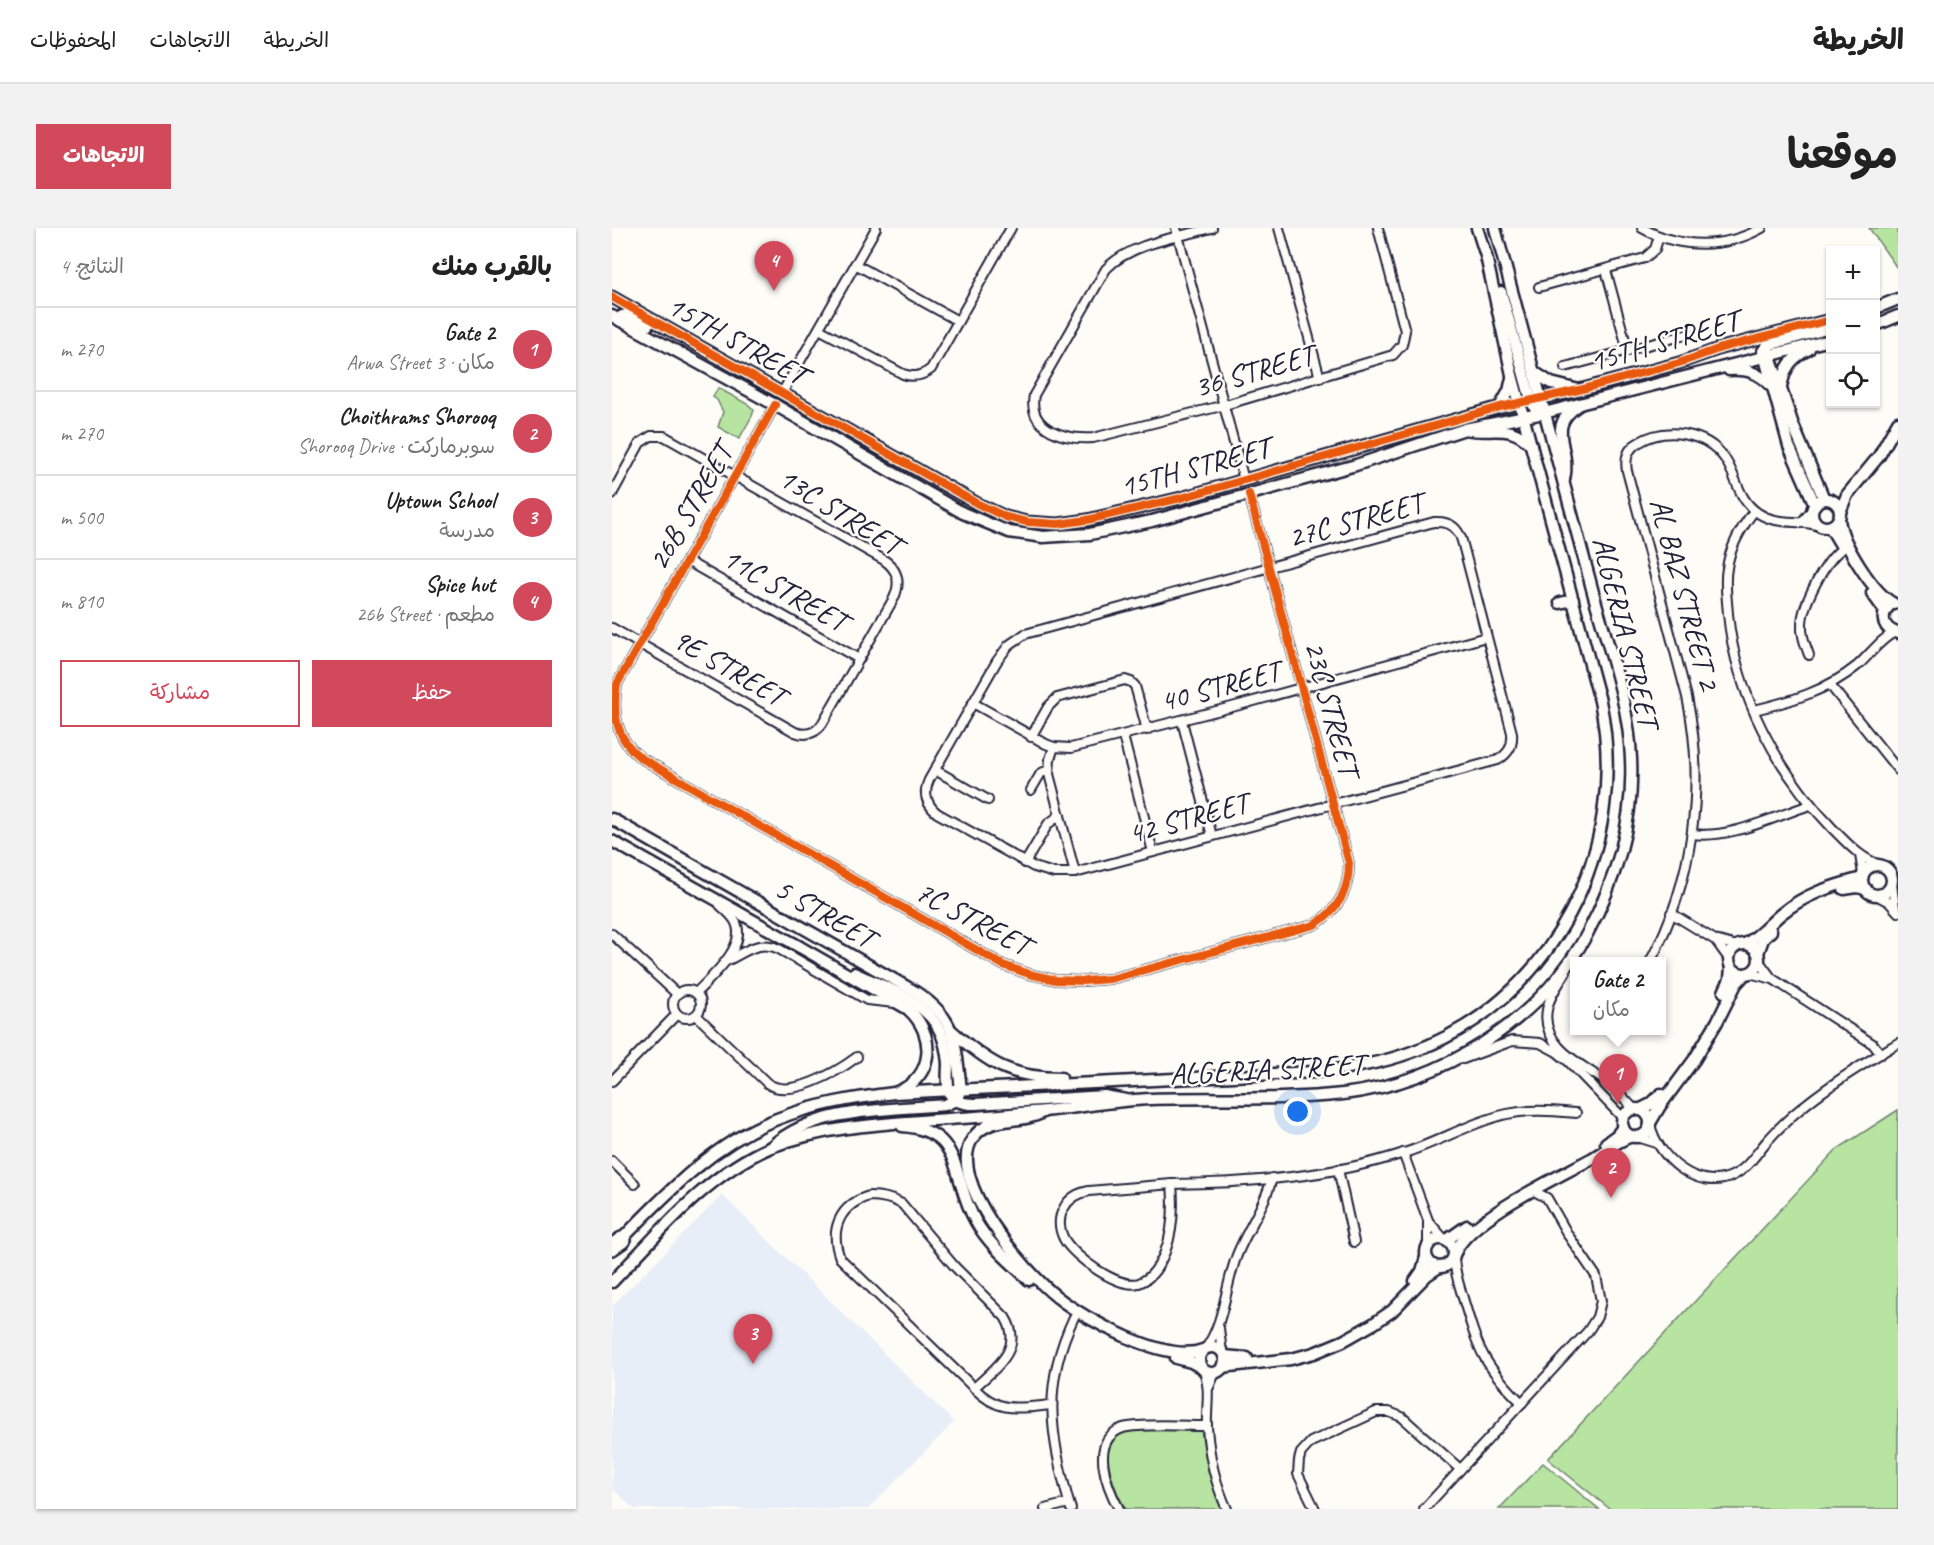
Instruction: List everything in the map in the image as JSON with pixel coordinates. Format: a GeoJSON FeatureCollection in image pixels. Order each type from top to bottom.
{"type":"FeatureCollection","features":[{"type":"Feature","properties":{"kind":"street"},"geometry":{"type":"LineString","coordinates":[[782,393],[876,228]]}},
{"type":"Feature","properties":{"kind":"street"},"geometry":{"type":"LineString","coordinates":[[819,329],[903,374],[915,376],[926,373],[931,369],[1011,228]]}},
{"type":"Feature","properties":{"kind":"street"},"geometry":{"type":"LineString","coordinates":[[1176,228],[1244,480]]}},
{"type":"Feature","properties":{"kind":"street","name":"36 STREET"},"geometry":{"type":"LineString","coordinates":[[1212,228],[1125,253],[1107,268],[1034,395],[1033,411],[1042,425],[1071,438],[1093,438],[1225,405],[1393,355],[1402,345],[1405,331],[1377,228]]}},
{"type":"Feature","properties":{"kind":"street"},"geometry":{"type":"LineString","coordinates":[[1279,228],[1320,378]]}},
{"type":"Feature","properties":{"kind":"street","name":"ALGERIA STREET"},"geometry":{"type":"LineString","coordinates":[[1477,228],[1486,256],[1512,375],[1544,413],[1603,632],[1624,699],[1630,735],[1632,771],[1629,808],[1618,860],[1598,913],[1573,957]]}},
{"type":"Feature","properties":{"kind":"street","name":"ALGERIA STREET"},"geometry":{"type":"LineString","coordinates":[[615,1246],[694,1169],[715,1153],[776,1119],[824,1104],[894,1093],[949,1091],[959,1095],[1103,1082],[1315,1072],[1347,1068],[1378,1062],[1424,1048],[1460,1030],[1480,1017],[1525,978],[1550,948],[1572,912],[1596,851],[1604,809],[1607,767],[1603,717],[1525,417],[1531,400],[1534,372],[1495,228]]}},
{"type":"Feature","properties":{"kind":"street"},"geometry":{"type":"LineString","coordinates":[[1642,228],[1677,242],[1715,244],[1733,240],[1762,228]]}},
{"type":"Feature","properties":{"kind":"street"},"geometry":{"type":"LineString","coordinates":[[1539,287],[1645,258],[1654,249],[1659,236]]}},
{"type":"Feature","properties":{"kind":"street"},"geometry":{"type":"LineString","coordinates":[[1486,256],[1496,276],[1531,400]]}},
{"type":"Feature","properties":{"kind":"street"},"geometry":{"type":"LineString","coordinates":[[855,264],[958,321]]}},
{"type":"Feature","properties":{"kind":"street"},"geometry":{"type":"LineString","coordinates":[[1606,270],[1628,351]]}},
{"type":"Feature","properties":{"kind":"street","name":"15TH STREET"},"geometry":{"type":"LineString","coordinates":[[612,297],[986,509],[1035,523],[1072,522],[1181,498],[1500,407],[1579,390],[1679,363],[1722,348],[1826,321]]}},
{"type":"Feature","properties":{"kind":"street"},"geometry":{"type":"LineString","coordinates":[[1880,306],[1898,299]]}},
{"type":"Feature","properties":{"kind":"street"},"geometry":{"type":"LineString","coordinates":[[616,318],[626,315],[668,337],[681,337]]}},
{"type":"Feature","properties":{"kind":"street"},"geometry":{"type":"LineString","coordinates":[[1880,323],[1898,316]]}},
{"type":"Feature","properties":{"kind":"street","name":"15TH STREET"},"geometry":{"type":"LineString","coordinates":[[616,318],[776,405],[963,513],[1009,532],[1060,537],[1090,534],[1152,521],[1356,465],[1465,429],[1544,413],[1717,369],[1767,353],[1826,340]]}},
{"type":"Feature","properties":{"kind":"street"},"geometry":{"type":"LineString","coordinates":[[1767,353],[1826,330]]}},
{"type":"Feature","properties":{"kind":"street"},"geometry":{"type":"LineString","coordinates":[[1565,367],[1689,334]]}},
{"type":"Feature","properties":{"kind":"street"},"geometry":{"type":"LineString","coordinates":[[1753,341],[1767,353],[1782,426],[1801,478],[1820,504]]}},
{"type":"Feature","properties":{"kind":"street"},"geometry":{"type":"LineString","coordinates":[[1776,388],[1791,361],[1826,341]]}},
{"type":"Feature","properties":{"kind":"street"},"geometry":{"type":"LineString","coordinates":[[1717,369],[1750,370],[1760,374],[1776,388],[1814,475],[1821,484],[1820,504],[1813,519],[1825,527],[1843,548],[1890,610]]}},
{"type":"Feature","properties":{"kind":"street"},"geometry":{"type":"LineString","coordinates":[[1534,372],[1551,383],[1579,390]]}},
{"type":"Feature","properties":{"kind":"street"},"geometry":{"type":"LineString","coordinates":[[1500,407],[1509,391],[1512,375]]}},
{"type":"Feature","properties":{"kind":"street"},"geometry":{"type":"LineString","coordinates":[[1564,484],[1567,463],[1560,427],[1566,415],[1580,404]]}},
{"type":"Feature","properties":{"kind":"street","name":"26B STREET"},"geometry":{"type":"LineString","coordinates":[[641,758],[627,746],[617,732],[612,708],[617,684],[776,405]]}},
{"type":"Feature","properties":{"kind":"street"},"geometry":{"type":"LineString","coordinates":[[1896,909],[1894,879],[1880,865],[1860,855],[1810,805],[1785,769],[1754,710],[1733,648],[1726,580],[1732,547],[1754,511],[1781,522],[1825,527],[1836,524],[1847,495],[1879,456],[1898,423]]}},
{"type":"Feature","properties":{"kind":"street"},"geometry":{"type":"LineString","coordinates":[[1465,429],[1508,430],[1523,437],[1532,446]]}},
{"type":"Feature","properties":{"kind":"street","name":"AL BAZ STREET 2"},"geometry":{"type":"LineString","coordinates":[[1652,957],[1671,913],[1685,867],[1692,834],[1696,772],[1690,712],[1627,471],[1626,461],[1629,451],[1640,441],[1670,434],[1702,439],[1725,459],[1739,491],[1754,511]]}},
{"type":"Feature","properties":{"kind":"street","name":"13C STREET"},"geometry":{"type":"LineString","coordinates":[[612,494],[640,443],[658,435],[670,438],[890,564],[895,570],[899,584],[894,598],[859,659]]}},
{"type":"Feature","properties":{"kind":"street"},"geometry":{"type":"LineString","coordinates":[[869,460],[907,477],[911,475],[913,468]]}},
{"type":"Feature","properties":{"kind":"street"},"geometry":{"type":"LineString","coordinates":[[1801,478],[1814,475]]}},
{"type":"Feature","properties":{"kind":"street","name":"23C STREET"},"geometry":{"type":"LineString","coordinates":[[1249,494],[1349,863],[1345,892],[1333,911],[1314,925]]}},
{"type":"Feature","properties":{"kind":"street"},"geometry":{"type":"LineString","coordinates":[[1801,523],[1820,504],[1847,495]]}},
{"type":"Feature","properties":{"kind":"street"},"geometry":{"type":"LineString","coordinates":[[1152,521],[1148,518],[1148,513],[1170,505],[1181,498]]}},
{"type":"Feature","properties":{"kind":"street"},"geometry":{"type":"LineString","coordinates":[[1820,504],[1836,503],[1842,533],[1890,610],[1888,629],[1897,633]]}},
{"type":"Feature","properties":{"kind":"street","name":"27C STREET"},"geometry":{"type":"LineString","coordinates":[[929,780],[1002,653],[1025,634],[1434,522],[1449,524],[1460,534],[1512,733],[1511,746],[1498,760]]}},
{"type":"Feature","properties":{"kind":"street"},"geometry":{"type":"LineString","coordinates":[[1809,655],[1802,632],[1805,608],[1827,564],[1843,548]]}},
{"type":"Feature","properties":{"kind":"street","name":"11C STREET"},"geometry":{"type":"LineString","coordinates":[[687,561],[859,659]]}},
{"type":"Feature","properties":{"kind":"street"},"geometry":{"type":"LineString","coordinates":[[1560,603],[1573,600]]}},
{"type":"Feature","properties":{"kind":"street"},"geometry":{"type":"LineString","coordinates":[[1879,644],[1890,610]]}},
{"type":"Feature","properties":{"kind":"street","name":"9E STREET"},"geometry":{"type":"LineString","coordinates":[[612,628],[795,732],[807,735],[819,729],[859,659]]}},
{"type":"Feature","properties":{"kind":"street"},"geometry":{"type":"LineString","coordinates":[[1754,710],[1799,699],[1830,685],[1859,665],[1879,644],[1897,633]]}},
{"type":"Feature","properties":{"kind":"street","name":"40 STREET"},"geometry":{"type":"LineString","coordinates":[[973,703],[1031,737],[1054,747],[1071,748],[1182,721],[1486,637]]}},
{"type":"Feature","properties":{"kind":"street"},"geometry":{"type":"LineString","coordinates":[[1031,737],[1048,707],[1057,698],[1125,680],[1135,686],[1147,730]]}},
{"type":"Feature","properties":{"kind":"street"},"geometry":{"type":"LineString","coordinates":[[1830,685],[1898,770]]}},
{"type":"Feature","properties":{"kind":"street"},"geometry":{"type":"LineString","coordinates":[[1182,721],[1212,836]]}},
{"type":"Feature","properties":{"kind":"street"},"geometry":{"type":"LineString","coordinates":[[1123,736],[1154,852]]}},
{"type":"Feature","properties":{"kind":"street"},"geometry":{"type":"LineString","coordinates":[[1054,747],[1049,770],[1075,873]]}},
{"type":"Feature","properties":{"kind":"street","name":"7C STREET"},"geometry":{"type":"LineString","coordinates":[[641,758],[1003,965],[1029,974],[1069,981],[1110,979],[1314,925]]}},
{"type":"Feature","properties":{"kind":"street","name":"42 STREET"},"geometry":{"type":"LineString","coordinates":[[929,780],[925,795],[931,808],[1025,863],[1054,873],[1075,873],[1498,760]]}},
{"type":"Feature","properties":{"kind":"street"},"geometry":{"type":"LineString","coordinates":[[935,770],[988,800]]}},
{"type":"Feature","properties":{"kind":"street"},"geometry":{"type":"LineString","coordinates":[[1031,790],[1041,773],[1049,770]]}},
{"type":"Feature","properties":{"kind":"street"},"geometry":{"type":"LineString","coordinates":[[1692,834],[1713,836],[1734,832],[1810,805]]}},
{"type":"Feature","properties":{"kind":"street"},"geometry":{"type":"LineString","coordinates":[[1025,863],[1048,824],[1060,815]]}},
{"type":"Feature","properties":{"kind":"street","name":"5 STREET"},"geometry":{"type":"LineString","coordinates":[[612,819],[914,991],[934,1006],[952,1031],[956,1043],[959,1095]]}},
{"type":"Feature","properties":{"kind":"street","name":"5 STREET"},"geometry":{"type":"LineString","coordinates":[[612,841],[793,943],[900,995],[927,1013],[940,1030],[946,1049],[949,1091]]}},
{"type":"Feature","properties":{"kind":"street"},"geometry":{"type":"LineString","coordinates":[[1860,855],[1866,890]]}},
{"type":"Feature","properties":{"kind":"street"},"geometry":{"type":"LineString","coordinates":[[1428,1245],[1435,1239],[1445,1240],[1522,1189],[1607,1143],[1617,1135],[1628,1112],[1647,1107],[1658,1098],[1698,1042],[1728,983],[1731,951],[1757,936],[1782,913],[1804,898],[1863,876],[1868,868],[1880,865]]}},
{"type":"Feature","properties":{"kind":"street"},"geometry":{"type":"LineString","coordinates":[[1876,895],[1888,891],[1894,879]]}},
{"type":"Feature","properties":{"kind":"street"},"geometry":{"type":"LineString","coordinates":[[887,1123],[922,1128],[936,1135],[947,1146],[961,1190],[984,1234],[1003,1257],[1048,1298],[1074,1317],[1124,1343],[1185,1360],[1211,1370],[1291,1359],[1314,1353],[1343,1341],[1373,1324],[1392,1311],[1428,1275],[1450,1263],[1460,1242],[1468,1234],[1532,1190],[1634,1137],[1644,1135],[1660,1106],[1699,1052],[1736,984],[1755,968],[1763,939],[1802,906],[1825,895],[1857,887],[1876,895],[1896,909]]}},
{"type":"Feature","properties":{"kind":"street"},"geometry":{"type":"LineString","coordinates":[[696,993],[726,961],[737,941],[737,924],[731,915],[711,897]]}},
{"type":"Feature","properties":{"kind":"street"},"geometry":{"type":"LineString","coordinates":[[1671,913],[1715,940],[1752,947],[1773,979]]}},
{"type":"Feature","properties":{"kind":"street"},"geometry":{"type":"LineString","coordinates":[[612,934],[676,994]]}},
{"type":"Feature","properties":{"kind":"street"},"geometry":{"type":"LineString","coordinates":[[1715,940],[1737,972],[1773,979],[1873,1044],[1881,1053]]}},
{"type":"Feature","properties":{"kind":"street"},"geometry":{"type":"LineString","coordinates":[[793,943],[916,1016],[926,1034],[927,1059],[921,1073],[909,1086],[894,1093]]}},
{"type":"Feature","properties":{"kind":"street"},"geometry":{"type":"LineString","coordinates":[[726,961],[757,945],[774,946],[867,1000],[897,1003]]}},
{"type":"Feature","properties":{"kind":"street"},"geometry":{"type":"LineString","coordinates":[[1570,963],[1548,1002],[1546,1022],[1548,1032],[1559,1048],[1613,1088],[1637,1110],[1648,1116],[1656,1143],[1680,1168],[1697,1178],[1716,1180],[1733,1176],[1745,1168],[1780,1127],[1804,1106],[1898,1043]]}},
{"type":"Feature","properties":{"kind":"street","name":"ALGERIA STREET"},"geometry":{"type":"LineString","coordinates":[[612,1282],[706,1189],[737,1166],[768,1149],[822,1132],[858,1126],[1043,1112],[1129,1101],[1344,1093],[1393,1083],[1450,1062],[1473,1049],[1515,1019],[1547,989],[1570,963]]}},
{"type":"Feature","properties":{"kind":"street"},"geometry":{"type":"LineString","coordinates":[[686,990],[696,993],[701,1001],[696,1015],[686,1018],[677,1014],[673,1004],[676,994],[686,990]]}},
{"type":"Feature","properties":{"kind":"street"},"geometry":{"type":"LineString","coordinates":[[612,1081],[677,1014]]}},
{"type":"Feature","properties":{"kind":"street"},"geometry":{"type":"LineString","coordinates":[[696,1015],[767,1083],[778,1089],[790,1089],[830,1075],[856,1057]]}},
{"type":"Feature","properties":{"kind":"street"},"geometry":{"type":"LineString","coordinates":[[952,1031],[994,1064],[1019,1074],[1037,1078],[1079,1078],[1103,1082]]}},
{"type":"Feature","properties":{"kind":"street"},"geometry":{"type":"LineString","coordinates":[[1450,1062],[1467,1058],[1503,1043],[1531,1041],[1557,1052],[1603,1098],[1623,1123],[1625,1131],[1634,1137],[1656,1143]]}},
{"type":"Feature","properties":{"kind":"street"},"geometry":{"type":"LineString","coordinates":[[1603,1098],[1612,1094],[1613,1088]]}},
{"type":"Feature","properties":{"kind":"street"},"geometry":{"type":"LineString","coordinates":[[768,1149],[784,1136],[812,1123],[847,1115],[945,1105],[959,1095],[975,1104],[1104,1096],[1129,1101]]}},
{"type":"Feature","properties":{"kind":"street"},"geometry":{"type":"LineString","coordinates":[[1172,1184],[1172,1216],[1167,1246],[1154,1272],[1144,1281],[1132,1284],[1114,1279],[1078,1254],[1063,1238],[1060,1216],[1066,1204],[1077,1195],[1089,1191],[1172,1184],[1272,1179],[1338,1169],[1403,1154],[1507,1114],[1533,1111],[1576,1113]]}},
{"type":"Feature","properties":{"kind":"street"},"geometry":{"type":"LineString","coordinates":[[1043,1112],[1027,1118],[986,1126],[973,1138],[968,1149],[966,1163],[975,1192],[986,1215],[1028,1270],[1069,1306],[1128,1338],[1159,1348],[1187,1354],[1215,1348],[1223,1354],[1240,1358],[1277,1355],[1314,1346],[1338,1337],[1370,1319],[1397,1298],[1419,1275],[1428,1245],[1428,1220]]}},
{"type":"Feature","properties":{"kind":"street"},"geometry":{"type":"LineString","coordinates":[[1403,1154],[1428,1220],[1453,1246],[1457,1278],[1482,1356],[1500,1382],[1522,1403]]}},
{"type":"Feature","properties":{"kind":"street"},"geometry":{"type":"LineString","coordinates":[[612,1161],[635,1184]]}},
{"type":"Feature","properties":{"kind":"street"},"geometry":{"type":"LineString","coordinates":[[1338,1169],[1354,1242]]}},
{"type":"Feature","properties":{"kind":"street"},"geometry":{"type":"LineString","coordinates":[[1211,1370],[1199,1356],[1219,1326],[1233,1266],[1267,1196],[1272,1179]]}},
{"type":"Feature","properties":{"kind":"street"},"geometry":{"type":"LineString","coordinates":[[1424,1509],[1588,1331],[1597,1317],[1601,1301],[1596,1276],[1568,1235],[1547,1198],[1551,1180]]}},
{"type":"Feature","properties":{"kind":"street"},"geometry":{"type":"LineString","coordinates":[[1532,1190],[1547,1198]]}},
{"type":"Feature","properties":{"kind":"street"},"geometry":{"type":"LineString","coordinates":[[974,1388],[1009,1352],[1012,1343],[1010,1325],[1005,1317],[955,1267],[902,1204],[881,1196],[858,1199],[849,1206],[837,1224],[835,1236],[840,1258],[985,1399],[999,1406],[1016,1408],[1051,1405]]}},
{"type":"Feature","properties":{"kind":"street"},"geometry":{"type":"LineString","coordinates":[[1003,1257],[1006,1249],[1011,1248]]}},
{"type":"Feature","properties":{"kind":"street"},"geometry":{"type":"LineString","coordinates":[[1426,1257],[1431,1264],[1442,1267],[1457,1278]]}},
{"type":"Feature","properties":{"kind":"street"},"geometry":{"type":"LineString","coordinates":[[1045,1509],[1070,1506],[1055,1445],[1051,1405],[1057,1360],[1074,1317]]}},
{"type":"Feature","properties":{"kind":"street"},"geometry":{"type":"LineString","coordinates":[[1219,1326],[1223,1354],[1211,1370],[1207,1426],[1214,1471],[1227,1509]]}},
{"type":"Feature","properties":{"kind":"street"},"geometry":{"type":"LineString","coordinates":[[1316,1509],[1298,1474],[1301,1453],[1311,1442],[1376,1412],[1389,1412],[1402,1417],[1460,1469]]}},
{"type":"Feature","properties":{"kind":"street"},"geometry":{"type":"LineString","coordinates":[[1119,1509],[1111,1492],[1102,1458],[1107,1441],[1113,1434],[1130,1427],[1207,1426]]}},
{"type":"Feature","properties":{"kind":"shaded area"},"geometry":{"type":"Polygon","coordinates":[[[722,1195],[954,1422],[868,1509],[634,1509],[612,1488],[612,1306],[722,1195]]]}},
{"type":"Feature","properties":{"kind":"green space"},"geometry":{"type":"Polygon","coordinates":[[[1869,228],[1898,228],[1898,268],[1897,268],[1869,228]]]}},
{"type":"Feature","properties":{"kind":"green space"},"geometry":{"type":"Polygon","coordinates":[[[718,388],[754,410],[739,439],[718,427],[723,412],[713,397],[718,388]]]}},
{"type":"Feature","properties":{"kind":"green space"},"geometry":{"type":"Polygon","coordinates":[[[1898,1110],[1898,1509],[1610,1509],[1548,1459],[1836,1150],[1898,1110]]]}},
{"type":"Feature","properties":{"kind":"green space"},"geometry":{"type":"Polygon","coordinates":[[[1133,1426],[1201,1430],[1208,1470],[1224,1509],[1126,1509],[1114,1484],[1108,1453],[1113,1437],[1133,1426]]]}},
{"type":"Feature","properties":{"kind":"green space"},"geometry":{"type":"Polygon","coordinates":[[[1543,1463],[1599,1509],[1499,1509],[1543,1463]]]}},
{"type":"Feature","properties":{"kind":"cycle path"},"geometry":{"type":"LineString","coordinates":[[612,297],[978,504],[1006,517],[1027,522],[1058,524],[1087,520],[1181,498],[1500,407],[1579,390],[1679,363],[1721,348],[1826,321]]}},
{"type":"Feature","properties":{"kind":"cycle path"},"geometry":{"type":"LineString","coordinates":[[775,405],[617,684],[615,706],[621,734],[626,743],[641,758],[1003,965],[1056,980],[1110,979],[1314,925],[1330,913],[1344,891],[1349,863],[1249,494]]}},
{"type":"Feature","properties":{"kind":"place","name":"Spice hut"},"geometry":{"type":"Point","coordinates":[774,291]}},
{"type":"Feature","properties":{"kind":"place","name":"Gate 2"},"geometry":{"type":"Point","coordinates":[1618,1104]}},
{"type":"Feature","properties":{"kind":"place","name":"Choithrams Shorooq"},"geometry":{"type":"Point","coordinates":[1611,1198]}},
{"type":"Feature","properties":{"kind":"place","name":"Uptown School"},"geometry":{"type":"Point","coordinates":[753,1364]}}]}
